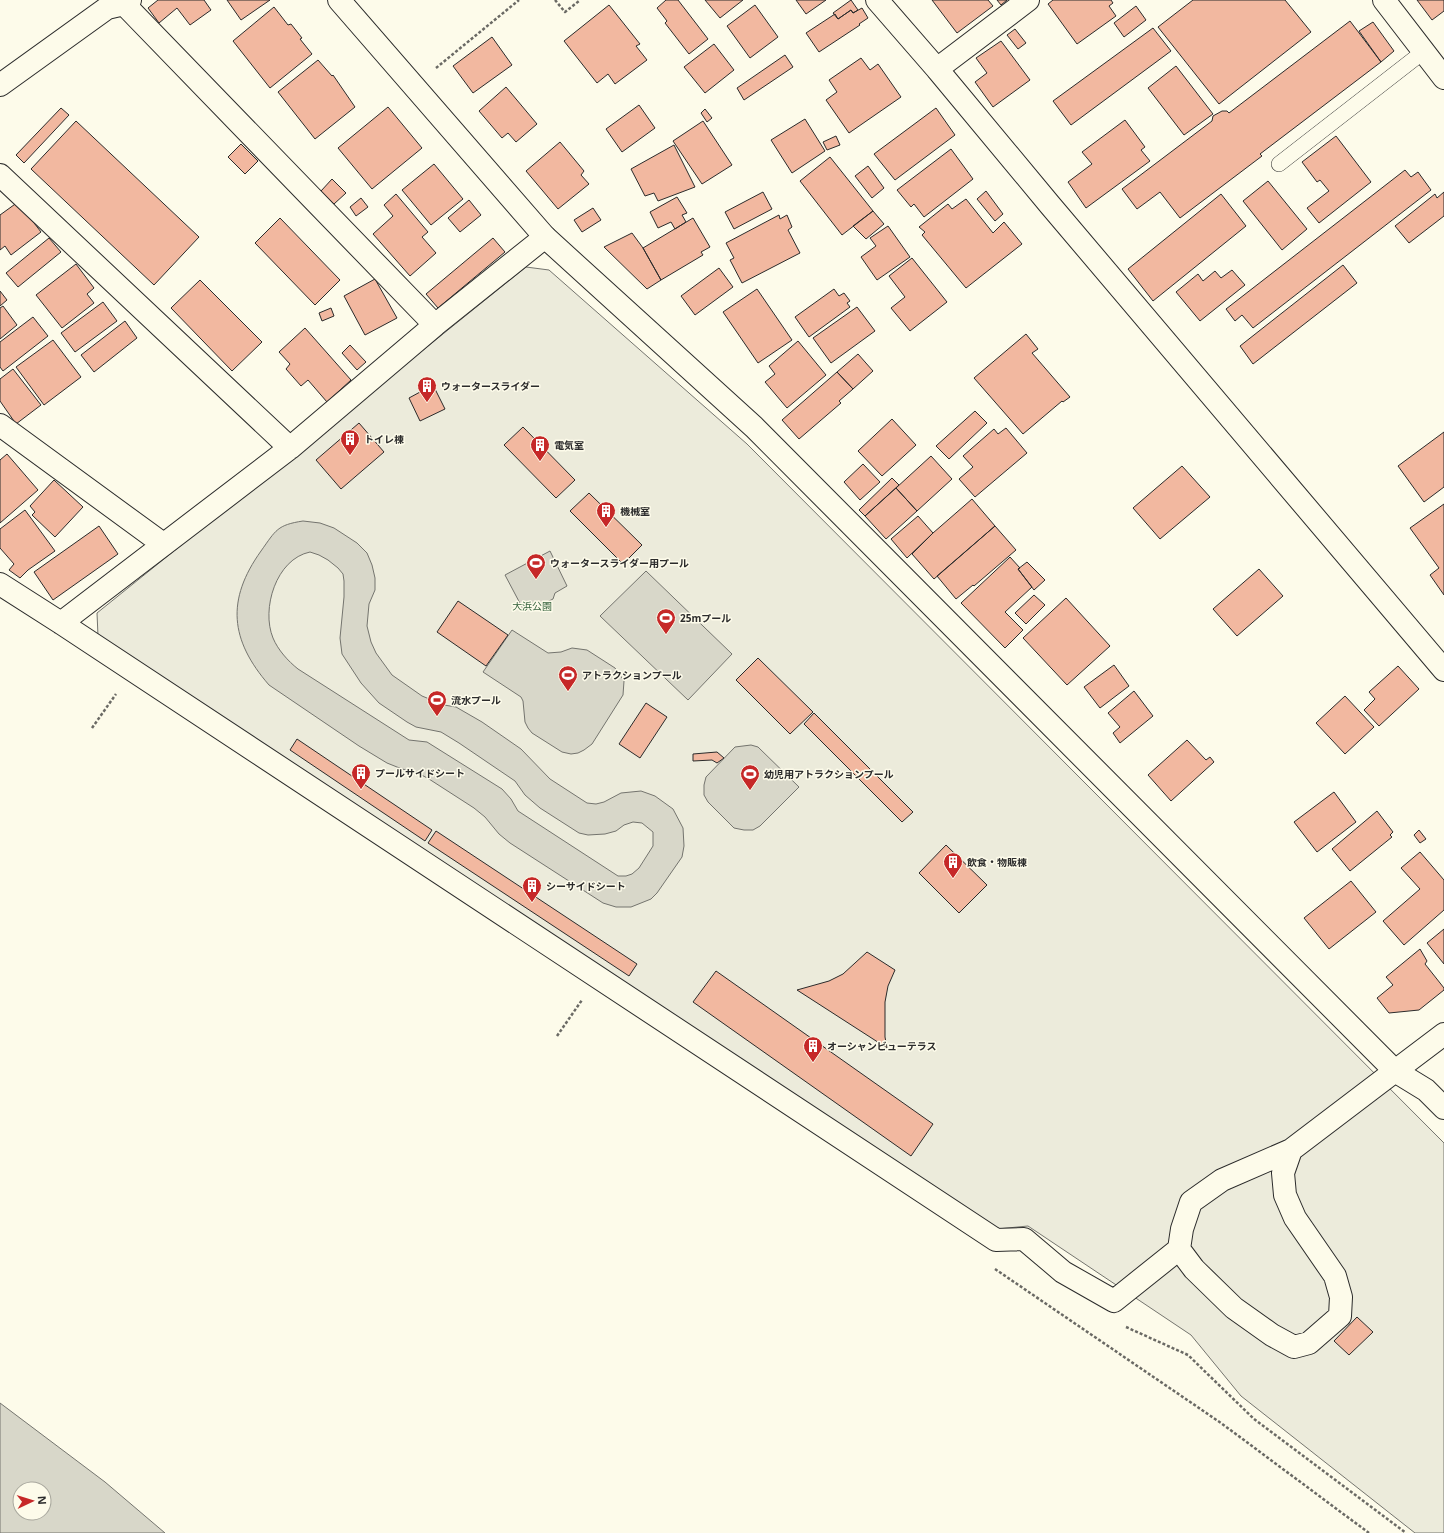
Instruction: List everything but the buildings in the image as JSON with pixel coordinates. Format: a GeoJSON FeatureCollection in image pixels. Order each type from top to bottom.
{"type":"FeatureCollection","features":[{"type":"Feature","properties":{"kind":"street"},"geometry":{"type":"LineString","coordinates":[[339,0],[545,237],[754,427],[1395,1072],[1426,1090],[1444,1108]]}},
{"type":"Feature","properties":{"kind":"street"},"geometry":{"type":"LineString","coordinates":[[876,0],[937,68],[1050,205],[1444,670]]}},
{"type":"Feature","properties":{"kind":"street"},"geometry":{"type":"LineString","coordinates":[[937,68],[1028,0]]}},
{"type":"Feature","properties":{"kind":"street"},"geometry":{"type":"LineString","coordinates":[[1384,0],[1436,62]]}},
{"type":"Feature","properties":{"kind":"street"},"geometry":{"type":"LineString","coordinates":[[0,85],[107,8],[123,2],[435,325]]}},
{"type":"Feature","properties":{"kind":"street"},"geometry":{"type":"LineString","coordinates":[[0,175],[290,448]]}},
{"type":"Feature","properties":{"kind":"street"},"geometry":{"type":"LineString","coordinates":[[61,623],[290,448],[435,325],[545,237]]}},
{"type":"Feature","properties":{"kind":"street"},"geometry":{"type":"LineString","coordinates":[[0,425],[163,544]]}},
{"type":"Feature","properties":{"kind":"street"},"geometry":{"type":"LineString","coordinates":[[0,584],[996,1240],[1024,1239],[1063,1272],[1114,1301],[1179,1249],[1182,1228],[1191,1202],[1222,1180],[1246,1168],[1291,1150],[1444,1034]]}},
{"type":"Feature","properties":{"kind":"street"},"geometry":{"type":"LineString","coordinates":[[1179,1249],[1194,1270],[1234,1308],[1272,1335],[1294,1347],[1309,1343],[1340,1316],[1341,1297],[1335,1276],[1295,1218],[1284,1195],[1282,1174],[1291,1150]]}},
{"type":"Feature","properties":{"kind":"lane"},"geometry":{"type":"LineString","coordinates":[[1279,164],[1436,62]]}},
{"type":"Feature","properties":{"kind":"path"},"geometry":{"type":"LineString","coordinates":[[433,70],[519,0]]}},
{"type":"Feature","properties":{"kind":"path"},"geometry":{"type":"LineString","coordinates":[[555,0],[565,12],[579,1]]}},
{"type":"Feature","properties":{"kind":"path"},"geometry":{"type":"LineString","coordinates":[[92,728],[119,690]]}},
{"type":"Feature","properties":{"kind":"path"},"geometry":{"type":"LineString","coordinates":[[557,1036],[584,996]]}},
{"type":"Feature","properties":{"kind":"path"},"geometry":{"type":"LineString","coordinates":[[991,1267],[1221,1423],[1370,1533]]}},
{"type":"Feature","properties":{"kind":"path"},"geometry":{"type":"LineString","coordinates":[[1121,1325],[1188,1355],[1254,1419],[1406,1533]]}},
{"type":"Feature","properties":{"kind":"green space","name":"大浜公園"},"geometry":{"type":"Polygon","coordinates":[[[526,267],[549,270],[747,444],[1444,1143],[1444,1533],[1415,1533],[1241,1396],[1191,1335],[1028,1226],[997,1229],[98,636],[97,613],[526,267]]]}},
{"type":"Feature","properties":{"kind":"shaded area","name":"流水プール"},"geometry":{"type":"Polygon","coordinates":[[[303,521],[320,523],[334,528],[357,543],[367,553],[375,578],[375,590],[369,604],[367,626],[371,642],[376,653],[392,675],[422,696],[444,705],[456,707],[482,722],[521,749],[550,779],[587,803],[596,804],[604,802],[621,793],[641,791],[655,796],[673,809],[683,828],[684,846],[682,857],[657,893],[651,899],[631,907],[616,907],[603,903],[510,843],[499,834],[485,817],[474,808],[416,772],[402,769],[387,763],[359,746],[269,685],[246,652],[240,636],[237,620],[238,603],[242,586],[250,569],[270,538],[282,527],[303,521]],[[310,552],[298,557],[288,564],[274,587],[270,600],[270,626],[273,638],[280,651],[298,669],[409,740],[427,742],[502,789],[511,799],[518,811],[618,876],[632,874],[639,868],[653,846],[653,832],[642,823],[633,822],[624,825],[616,831],[605,834],[588,835],[579,833],[540,808],[525,795],[515,781],[459,743],[441,732],[416,727],[379,703],[361,683],[342,654],[340,638],[344,597],[343,574],[328,560],[310,552]]]}},
{"type":"Feature","properties":{"kind":"shaded area","name":"ウォータースライダー用プール"},"geometry":{"type":"Polygon","coordinates":[[[550,551],[567,586],[555,593],[553,599],[543,604],[537,602],[523,609],[505,575],[550,551]]]}},
{"type":"Feature","properties":{"kind":"shaded area","name":"25mプール"},"geometry":{"type":"Polygon","coordinates":[[[646,571],[732,654],[688,700],[600,616],[646,571]]]}},
{"type":"Feature","properties":{"kind":"shaded area","name":"アトラクションプール"},"geometry":{"type":"Polygon","coordinates":[[[512,630],[548,653],[561,652],[572,648],[587,650],[615,668],[624,681],[623,695],[592,744],[584,750],[571,754],[562,752],[532,733],[525,722],[523,701],[521,697],[483,672],[512,630]]]}},
{"type":"Feature","properties":{"kind":"shaded area","name":"幼児用アトラクションプール"},"geometry":{"type":"Polygon","coordinates":[[[751,745],[758,747],[799,787],[760,826],[753,830],[744,830],[734,828],[708,802],[704,795],[704,785],[706,777],[735,747],[751,745]]]}},
{"type":"Feature","properties":{"kind":"shaded area"},"geometry":{"type":"Polygon","coordinates":[[[0,1403],[105,1482],[165,1533],[0,1533],[0,1403]]]}},
{"type":"Feature","properties":{"kind":"place","name":"ウォータースライダー"},"geometry":{"type":"Point","coordinates":[427,403]}},
{"type":"Feature","properties":{"kind":"place","name":"トイレ棟"},"geometry":{"type":"Point","coordinates":[350,456]}},
{"type":"Feature","properties":{"kind":"place","name":"電気室"},"geometry":{"type":"Point","coordinates":[540,462]}},
{"type":"Feature","properties":{"kind":"place","name":"機械室"},"geometry":{"type":"Point","coordinates":[606,528]}},
{"type":"Feature","properties":{"kind":"place","name":"ウォータースライダー用プール"},"geometry":{"type":"Point","coordinates":[536,580]}},
{"type":"Feature","properties":{"kind":"place","name":"25mプール"},"geometry":{"type":"Point","coordinates":[666,635]}},
{"type":"Feature","properties":{"kind":"place","name":"アトラクションプール"},"geometry":{"type":"Point","coordinates":[568,692]}},
{"type":"Feature","properties":{"kind":"place","name":"流水プール"},"geometry":{"type":"Point","coordinates":[437,717]}},
{"type":"Feature","properties":{"kind":"place","name":"プールサイドシート"},"geometry":{"type":"Point","coordinates":[361,790]}},
{"type":"Feature","properties":{"kind":"place","name":"幼児用アトラクションプール"},"geometry":{"type":"Point","coordinates":[750,791]}},
{"type":"Feature","properties":{"kind":"place","name":"飲食・物販棟"},"geometry":{"type":"Point","coordinates":[953,879]}},
{"type":"Feature","properties":{"kind":"place","name":"シーサイドシート"},"geometry":{"type":"Point","coordinates":[532,903]}},
{"type":"Feature","properties":{"kind":"place","name":"オーシャンビューテラス"},"geometry":{"type":"Point","coordinates":[813,1063]}}]}
